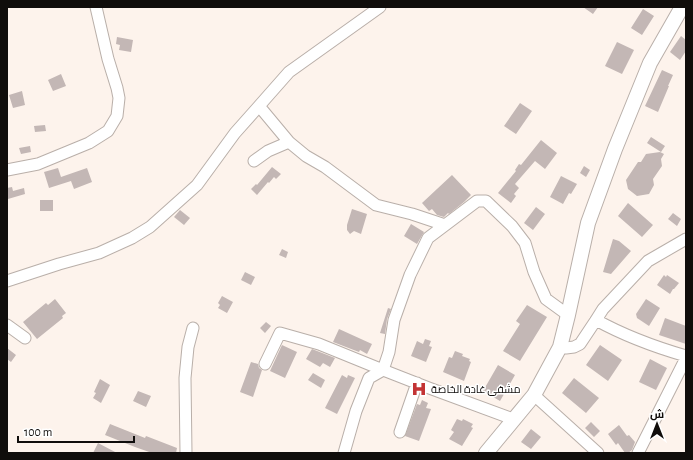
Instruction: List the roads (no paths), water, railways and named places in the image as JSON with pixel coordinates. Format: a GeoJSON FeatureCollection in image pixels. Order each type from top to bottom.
{"type":"FeatureCollection","features":[{"type":"Feature","properties":{"kind":"main road"},"geometry":{"type":"LineString","coordinates":[[486,453],[534,395],[560,347],[588,223],[615,149],[650,63],[682,7]]}},
{"type":"Feature","properties":{"kind":"street"},"geometry":{"type":"LineString","coordinates":[[7,170],[38,164],[89,143],[108,131],[118,116],[119,98],[117,88],[108,59],[96,7]]}},
{"type":"Feature","properties":{"kind":"street"},"geometry":{"type":"LineString","coordinates":[[7,281],[52,266],[99,253],[132,238],[150,227],[197,185],[235,132],[289,72],[380,7]]}},
{"type":"Feature","properties":{"kind":"street"},"geometry":{"type":"LineString","coordinates":[[259,106],[289,142],[306,156],[325,167],[376,205],[412,214],[445,225]]}},
{"type":"Feature","properties":{"kind":"street"},"geometry":{"type":"LineString","coordinates":[[254,161],[268,151],[289,142]]}},
{"type":"Feature","properties":{"kind":"street"},"geometry":{"type":"LineString","coordinates":[[344,453],[356,411],[369,378],[383,370],[389,352],[394,320],[410,275],[428,238],[477,201],[486,201],[512,226],[525,243],[534,272],[546,299],[568,315]]}},
{"type":"Feature","properties":{"kind":"street"},"geometry":{"type":"LineString","coordinates":[[560,347],[574,347],[580,344],[603,309],[648,261],[686,239]]}},
{"type":"Feature","properties":{"kind":"street"},"geometry":{"type":"LineString","coordinates":[[596,320],[612,329],[658,348],[686,357],[638,453]]}},
{"type":"Feature","properties":{"kind":"street"},"geometry":{"type":"LineString","coordinates":[[7,325],[25,338]]}},
{"type":"Feature","properties":{"kind":"street"},"geometry":{"type":"LineString","coordinates":[[186,453],[185,378],[188,347],[193,328]]}},
{"type":"Feature","properties":{"kind":"street"},"geometry":{"type":"LineString","coordinates":[[265,364],[280,333],[319,344],[417,384],[513,419]]}},
{"type":"Feature","properties":{"kind":"street"},"geometry":{"type":"LineString","coordinates":[[400,432],[417,384]]}},
{"type":"Feature","properties":{"kind":"street"},"geometry":{"type":"LineString","coordinates":[[534,395],[598,453]]}},
{"type":"Feature","properties":{"kind":"place","name":"مشفى غادة الخاصة"},"geometry":{"type":"Point","coordinates":[419,389]}}]}
